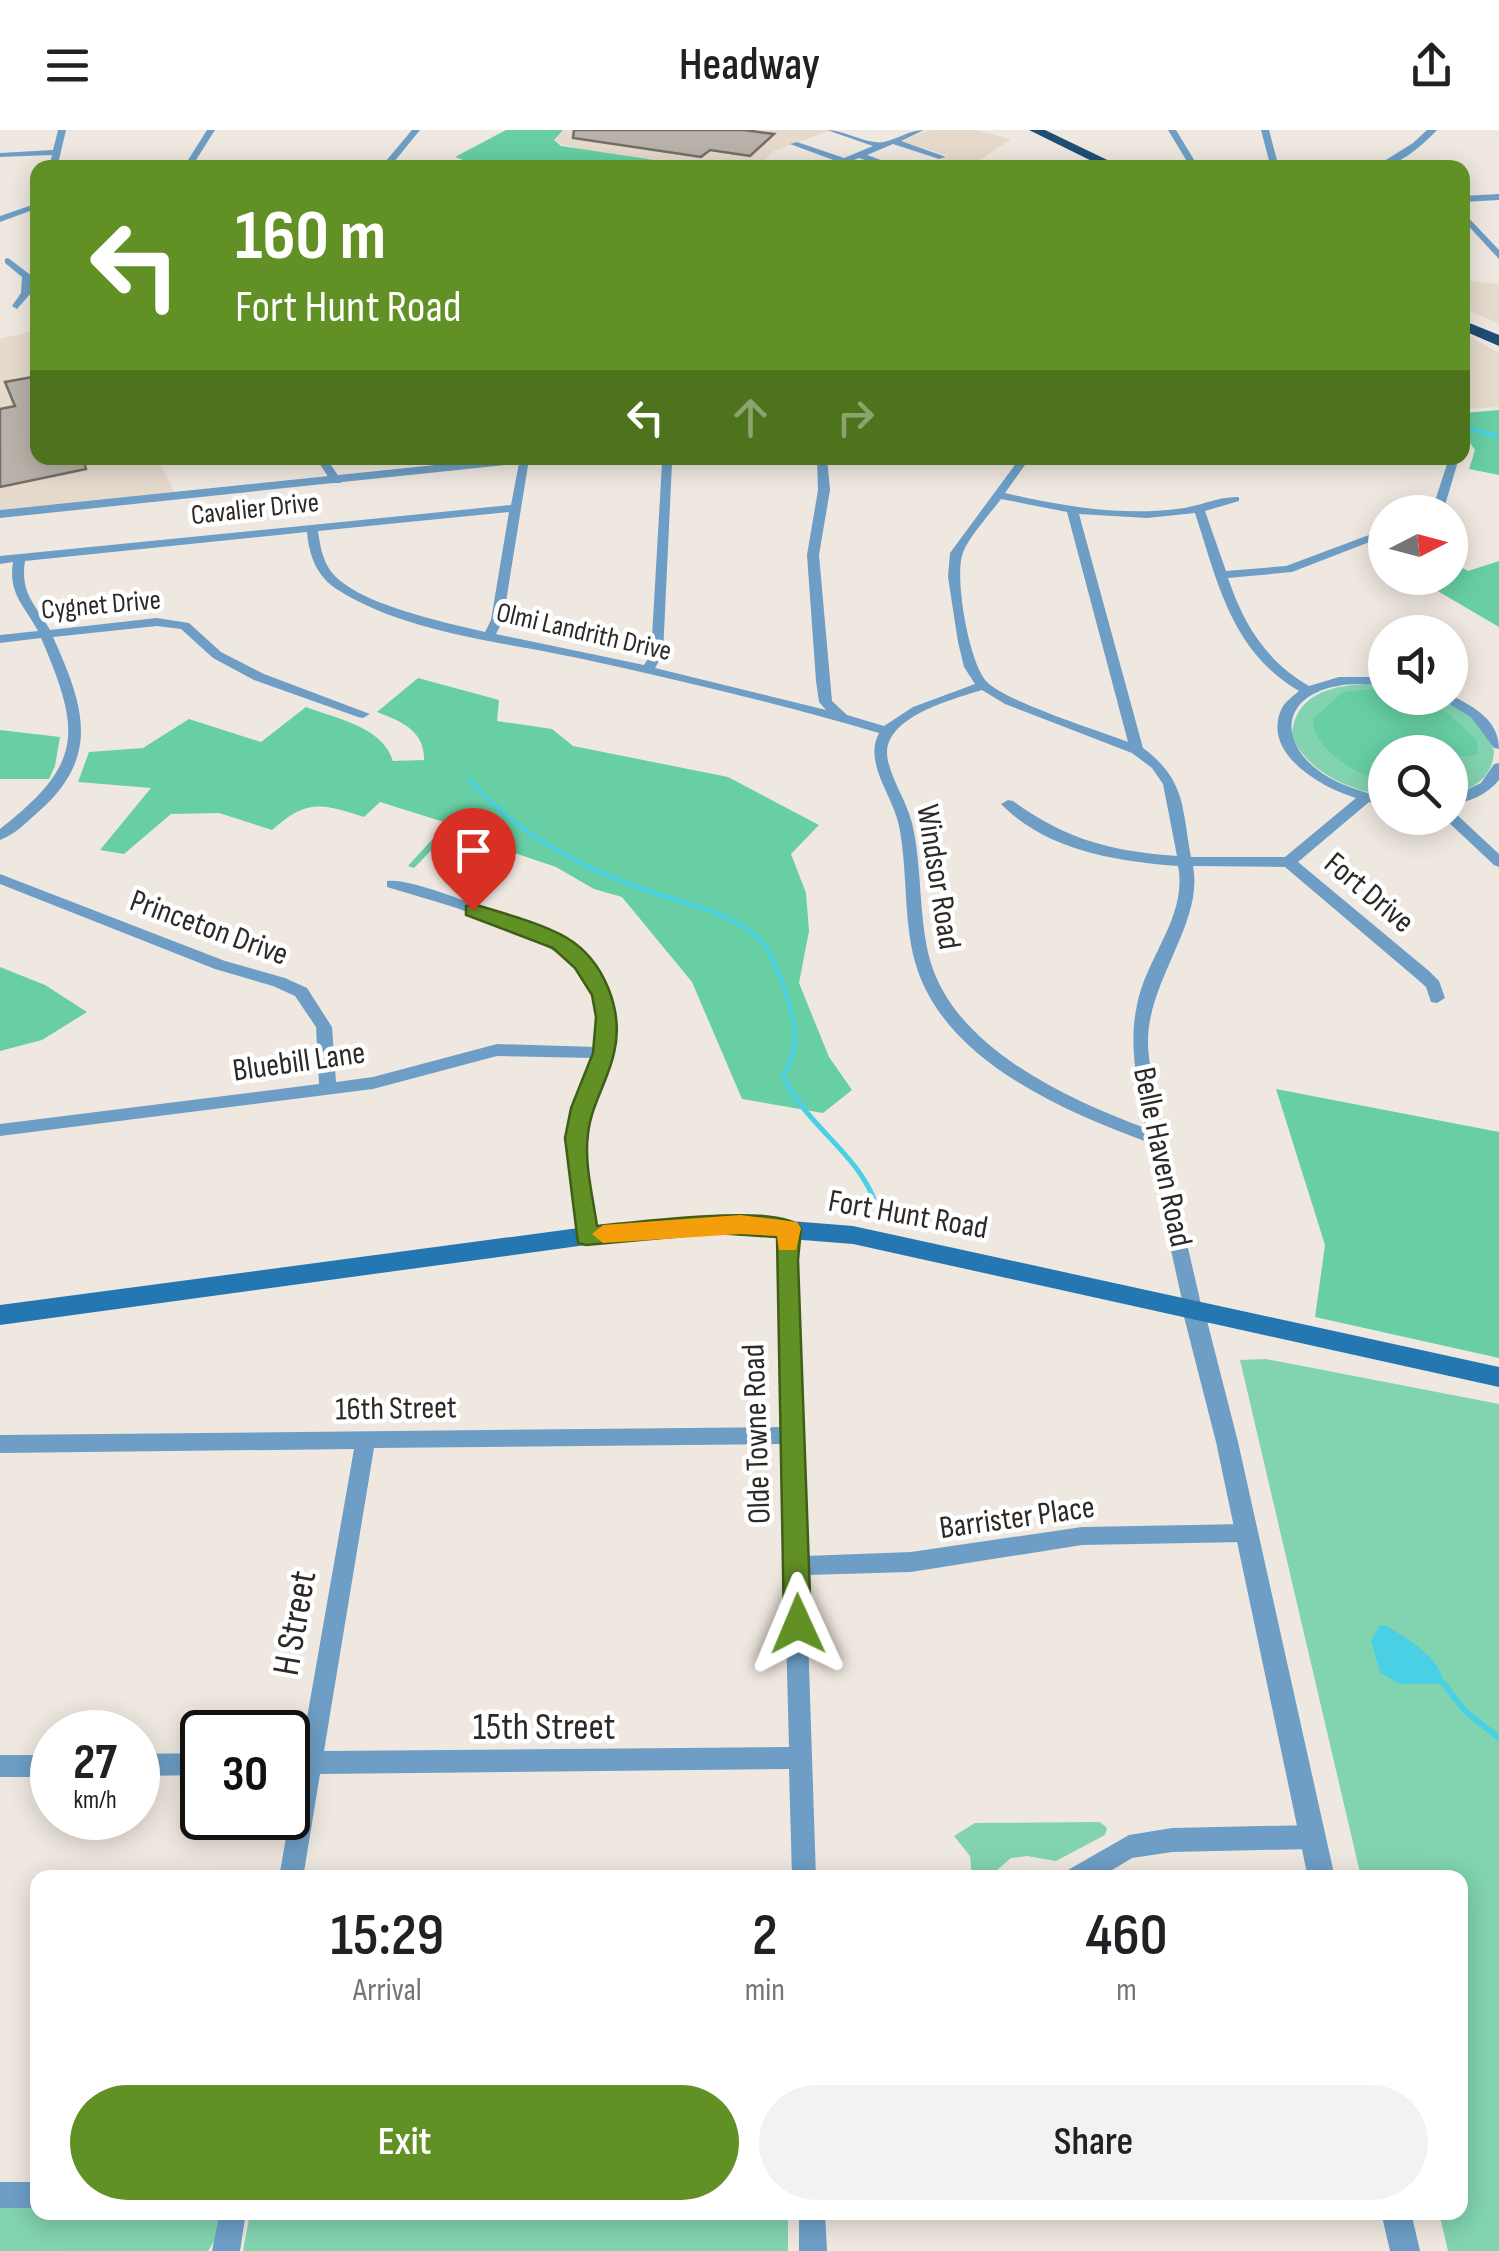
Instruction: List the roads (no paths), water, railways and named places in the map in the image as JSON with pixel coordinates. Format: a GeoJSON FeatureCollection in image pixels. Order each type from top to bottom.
{"type":"FeatureCollection","features":[{"type":"Feature","properties":{"kind":"highway"},"geometry":{"type":"LineString","coordinates":[[1035,130],[1113,160]]}},
{"type":"Feature","properties":{"kind":"highway"},"geometry":{"type":"LineString","coordinates":[[1060,130],[1116,160]]}},
{"type":"Feature","properties":{"kind":"highway"},"geometry":{"type":"LineString","coordinates":[[1470,315],[1499,328]]}},
{"type":"Feature","properties":{"kind":"highway"},"geometry":{"type":"LineString","coordinates":[[1470,328],[1499,341]]}},
{"type":"Feature","properties":{"kind":"main road","name":"Fort Hunt Road"},"geometry":{"type":"LineString","coordinates":[[0,1315],[586,1236],[716,1224],[789,1228],[892,1241],[1499,1378]]}},
{"type":"Feature","properties":{"kind":"street"},"geometry":{"type":"LineString","coordinates":[[54,160],[62,130]]}},
{"type":"Feature","properties":{"kind":"street"},"geometry":{"type":"LineString","coordinates":[[191,160],[211,130]]}},
{"type":"Feature","properties":{"kind":"street"},"geometry":{"type":"LineString","coordinates":[[391,160],[416,130]]}},
{"type":"Feature","properties":{"kind":"street"},"geometry":{"type":"LineString","coordinates":[[831,130],[881,146]]}},
{"type":"Feature","properties":{"kind":"street"},"geometry":{"type":"LineString","coordinates":[[1172,130],[1190,160]]}},
{"type":"Feature","properties":{"kind":"street"},"geometry":{"type":"LineString","coordinates":[[1264,130],[1273,160]]}},
{"type":"Feature","properties":{"kind":"street"},"geometry":{"type":"LineString","coordinates":[[1391,160],[1432,130]]}},
{"type":"Feature","properties":{"kind":"street"},"geometry":{"type":"LineString","coordinates":[[847,160],[913,131]]}},
{"type":"Feature","properties":{"kind":"street"},"geometry":{"type":"LineString","coordinates":[[894,141],[942,156]]}},
{"type":"Feature","properties":{"kind":"street"},"geometry":{"type":"LineString","coordinates":[[794,144],[841,160]]}},
{"type":"Feature","properties":{"kind":"street"},"geometry":{"type":"LineString","coordinates":[[0,155],[56,152]]}},
{"type":"Feature","properties":{"kind":"street"},"geometry":{"type":"LineString","coordinates":[[860,155],[875,160]]}},
{"type":"Feature","properties":{"kind":"street"},"geometry":{"type":"LineString","coordinates":[[1470,198],[1499,197]]}},
{"type":"Feature","properties":{"kind":"street"},"geometry":{"type":"LineString","coordinates":[[0,219],[30,209]]}},
{"type":"Feature","properties":{"kind":"street"},"geometry":{"type":"LineString","coordinates":[[1470,222],[1499,256]]}},
{"type":"Feature","properties":{"kind":"street"},"geometry":{"type":"LineString","coordinates":[[8,261],[30,274]]}},
{"type":"Feature","properties":{"kind":"street"},"geometry":{"type":"LineString","coordinates":[[17,306],[30,281]]}},
{"type":"Feature","properties":{"kind":"street"},"geometry":{"type":"LineString","coordinates":[[326,465],[336,481]]}},
{"type":"Feature","properties":{"kind":"street"},"geometry":{"type":"LineString","coordinates":[[0,514],[470,465]]}},
{"type":"Feature","properties":{"kind":"street"},"geometry":{"type":"LineString","coordinates":[[489,635],[497,620],[515,508],[527,465]]}},
{"type":"Feature","properties":{"kind":"street"},"geometry":{"type":"LineString","coordinates":[[647,671],[657,654],[668,465]]}},
{"type":"Feature","properties":{"kind":"street"},"geometry":{"type":"LineString","coordinates":[[822,465],[824,490],[813,556],[822,681],[826,702],[844,719]]}},
{"type":"Feature","properties":{"kind":"street"},"geometry":{"type":"LineString","coordinates":[[887,731],[934,703],[983,686],[970,667],[954,567],[963,540],[1021,465]]}},
{"type":"Feature","properties":{"kind":"street"},"geometry":{"type":"LineString","coordinates":[[1442,495],[1452,465]]}},
{"type":"Feature","properties":{"kind":"street"},"geometry":{"type":"LineString","coordinates":[[997,496],[1073,512],[1200,512],[1236,499]]}},
{"type":"Feature","properties":{"kind":"street","name":"Cavalier Drive"},"geometry":{"type":"LineString","coordinates":[[0,560],[515,508]]}},
{"type":"Feature","properties":{"kind":"street"},"geometry":{"type":"LineString","coordinates":[[1073,512],[1137,750]]}},
{"type":"Feature","properties":{"kind":"street"},"geometry":{"type":"LineString","coordinates":[[1200,512],[1245,634],[1258,656],[1277,673],[1308,691]]}},
{"type":"Feature","properties":{"kind":"street","name":"Olmi Landrith Drive"},"geometry":{"type":"LineString","coordinates":[[312,528],[318,562],[343,588],[420,617],[887,731]]}},
{"type":"Feature","properties":{"kind":"street"},"geometry":{"type":"LineString","coordinates":[[1223,575],[1288,569],[1368,538]]}},
{"type":"Feature","properties":{"kind":"street"},"geometry":{"type":"LineString","coordinates":[[0,836],[53,790],[75,751],[77,716],[46,634],[15,587],[18,558]]}},
{"type":"Feature","properties":{"kind":"street","name":"Cygnet Drive"},"geometry":{"type":"LineString","coordinates":[[0,639],[177,624],[244,670],[363,714]]}},
{"type":"Feature","properties":{"kind":"street"},"geometry":{"type":"LineString","coordinates":[[1368,681],[1346,681],[1308,691],[1285,713],[1283,740],[1314,774],[1368,799]]}},
{"type":"Feature","properties":{"kind":"street","name":"Belle Haven Road"},"geometry":{"type":"LineString","coordinates":[[983,686],[1010,701],[1137,750],[1156,765],[1170,784],[1186,860],[1186,902],[1152,980],[1142,1019],[1141,1066],[1320,1870]]}},
{"type":"Feature","properties":{"kind":"street"},"geometry":{"type":"LineString","coordinates":[[1468,707],[1482,713],[1499,746]]}},
{"type":"Feature","properties":{"kind":"street","name":"Windsor Road"},"geometry":{"type":"LineString","coordinates":[[887,731],[881,762],[903,812],[920,950],[938,996],[972,1038],[1019,1074],[1155,1138]]}},
{"type":"Feature","properties":{"kind":"street"},"geometry":{"type":"LineString","coordinates":[[1468,795],[1481,790],[1498,772]]}},
{"type":"Feature","properties":{"kind":"street","name":"Fort Drive"},"geometry":{"type":"LineString","coordinates":[[1365,798],[1288,862],[1423,974],[1433,985],[1436,998]]}},
{"type":"Feature","properties":{"kind":"street"},"geometry":{"type":"LineString","coordinates":[[1008,804],[1041,830],[1080,847],[1125,857],[1288,862]]}},
{"type":"Feature","properties":{"kind":"street"},"geometry":{"type":"LineString","coordinates":[[1468,833],[1499,862]]}},
{"type":"Feature","properties":{"kind":"street","name":"Princeton Drive"},"geometry":{"type":"LineString","coordinates":[[0,879],[220,965],[301,992],[324,1027],[328,1089]]}},
{"type":"Feature","properties":{"kind":"street"},"geometry":{"type":"LineString","coordinates":[[392,884],[534,931],[573,953],[602,995],[606,1017],[604,1053],[577,1128],[586,1236]]}},
{"type":"Feature","properties":{"kind":"street","name":"Bluebill Lane"},"geometry":{"type":"LineString","coordinates":[[0,1130],[373,1083],[497,1050],[604,1053]]}},
{"type":"Feature","properties":{"kind":"street","name":"Olde Towne Road"},"geometry":{"type":"LineString","coordinates":[[789,1228],[786,1260],[804,1870]]}},
{"type":"Feature","properties":{"kind":"street","name":"16th Street"},"geometry":{"type":"LineString","coordinates":[[0,1444],[792,1434]]}},
{"type":"Feature","properties":{"kind":"street","name":"H Street"},"geometry":{"type":"LineString","coordinates":[[310,1710],[365,1440]]}},
{"type":"Feature","properties":{"kind":"street","name":"Barrister Place"},"geometry":{"type":"LineString","coordinates":[[796,1566],[911,1562],[1082,1536],[1246,1533]]}},
{"type":"Feature","properties":{"kind":"street","name":"15th Street"},"geometry":{"type":"LineString","coordinates":[[310,1763],[800,1758]]}},
{"type":"Feature","properties":{"kind":"street"},"geometry":{"type":"LineString","coordinates":[[0,1766],[30,1766]]}},
{"type":"Feature","properties":{"kind":"street"},"geometry":{"type":"LineString","coordinates":[[1090,1870],[1129,1847],[1172,1840],[1313,1838]]}},
{"type":"Feature","properties":{"kind":"street","name":"H Street"},"geometry":{"type":"LineString","coordinates":[[292,1870],[294,1840]]}},
{"type":"Feature","properties":{"kind":"street"},"geometry":{"type":"LineString","coordinates":[[0,2195],[30,2195]]}},
{"type":"Feature","properties":{"kind":"street"},"geometry":{"type":"LineString","coordinates":[[226,2251],[232,2220]]}},
{"type":"Feature","properties":{"kind":"street"},"geometry":{"type":"LineString","coordinates":[[812,2220],[813,2251]]}},
{"type":"Feature","properties":{"kind":"street"},"geometry":{"type":"LineString","coordinates":[[1398,2220],[1405,2251]]}},
{"type":"Feature","properties":{"kind":"water"},"geometry":{"type":"Polygon","coordinates":[[[1380,1625],[1422,1650],[1436,1665],[1444,1684],[1399,1684],[1380,1672],[1371,1641],[1380,1625]]]}},
{"type":"Feature","properties":{"kind":"waterway"},"geometry":{"type":"LineString","coordinates":[[1470,428],[1499,437]]}},
{"type":"Feature","properties":{"kind":"waterway"},"geometry":{"type":"LineString","coordinates":[[469,779],[508,817],[551,847],[623,882],[736,922],[760,940],[779,974],[792,1018],[795,1046],[783,1077],[790,1088]]}},
{"type":"Feature","properties":{"kind":"waterway"},"geometry":{"type":"LineString","coordinates":[[790,1088],[860,1173],[877,1207]]}},
{"type":"Feature","properties":{"kind":"waterway"},"geometry":{"type":"LineString","coordinates":[[1444,1684],[1465,1711],[1499,1738]]}}]}
